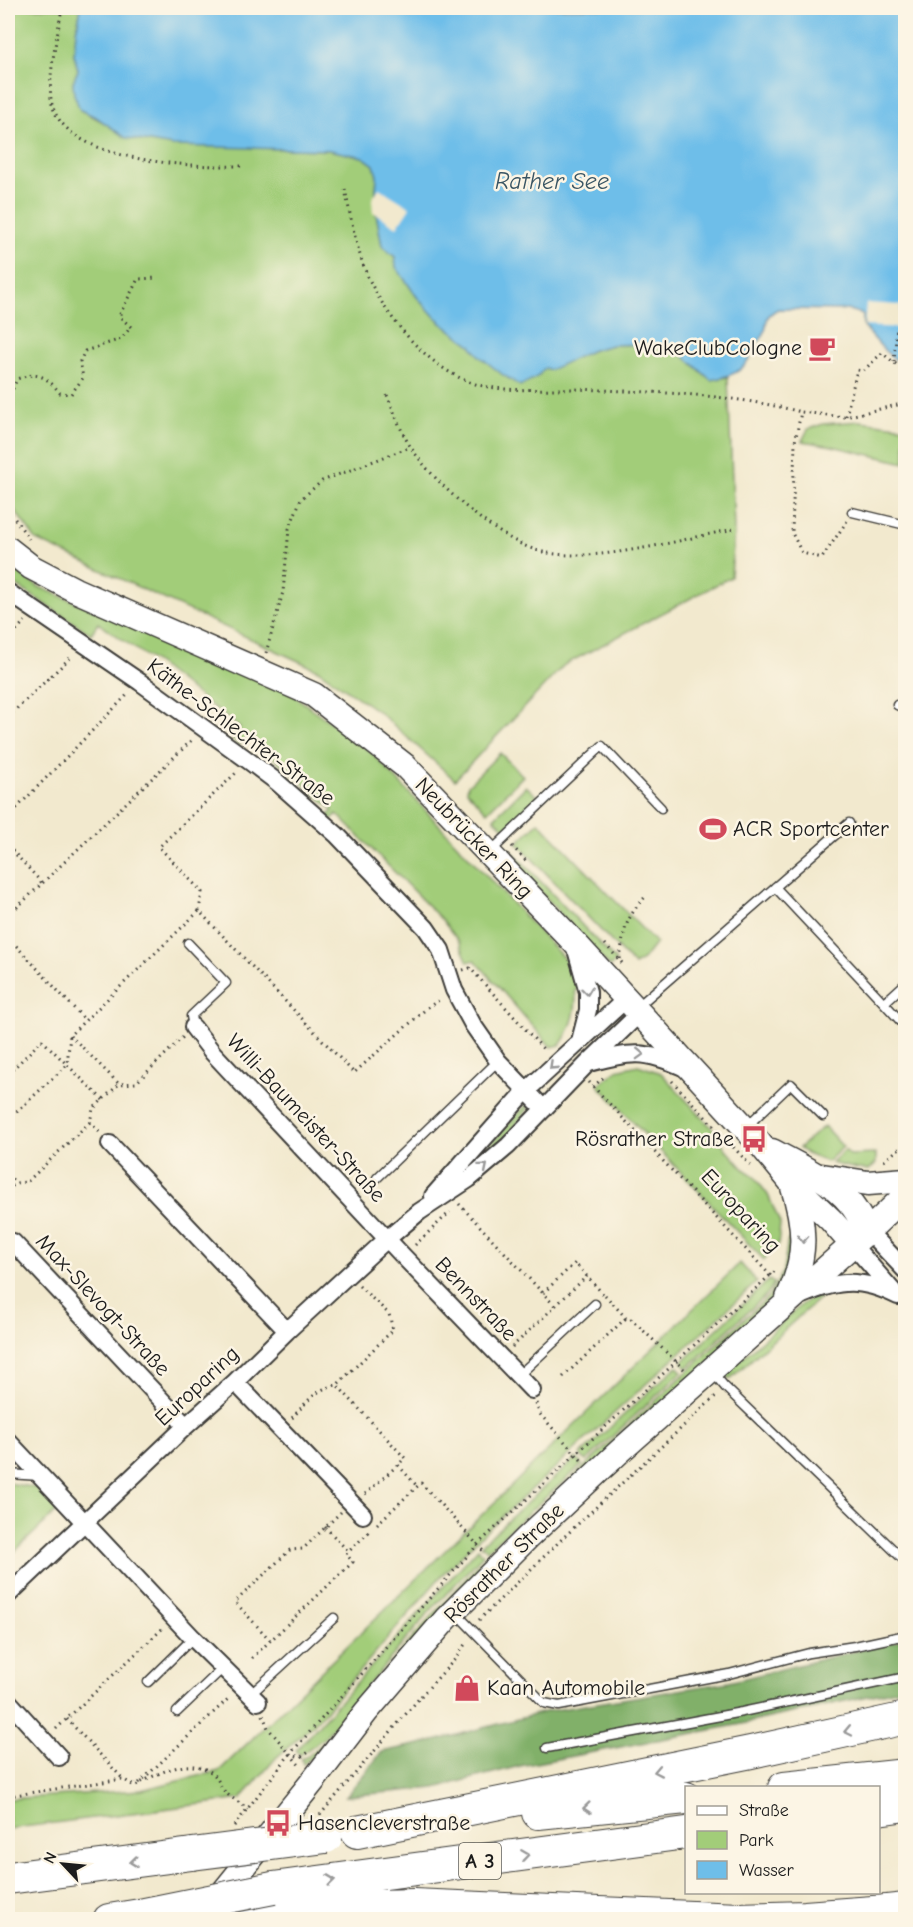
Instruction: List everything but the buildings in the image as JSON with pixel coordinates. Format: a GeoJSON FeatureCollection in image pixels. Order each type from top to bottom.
{"type":"FeatureCollection","features":[{"type":"Feature","properties":{"kind":"highway"},"geometry":{"type":"LineString","coordinates":[[357,1832],[906,1718]]}},
{"type":"Feature","properties":{"kind":"highway"},"geometry":{"type":"LineString","coordinates":[[803,1786],[906,1775]]}},
{"type":"Feature","properties":{"kind":"highway","name":"A 3"},"geometry":{"type":"LineString","coordinates":[[8,1878],[192,1854],[319,1830],[357,1832],[685,1798]]}},
{"type":"Feature","properties":{"kind":"highway"},"geometry":{"type":"LineString","coordinates":[[880,1809],[906,1805]]}},
{"type":"Feature","properties":{"kind":"highway","name":"A 3"},"geometry":{"type":"LineString","coordinates":[[109,1920],[273,1888],[685,1833]]}},
{"type":"Feature","properties":{"kind":"highway"},"geometry":{"type":"LineString","coordinates":[[140,1915],[252,1914],[305,1908],[413,1905],[739,1919],[896,1910]]}},
{"type":"Feature","properties":{"kind":"main road","name":"Neubrücker Ring"},"geometry":{"type":"LineString","coordinates":[[8,549],[31,567],[75,590],[314,695],[405,766],[574,942],[752,1136],[791,1182],[831,1220],[860,1238]]}},
{"type":"Feature","properties":{"kind":"main road"},"geometry":{"type":"LineString","coordinates":[[752,1136],[815,1174],[838,1191],[850,1204],[860,1238]]}},
{"type":"Feature","properties":{"kind":"main road"},"geometry":{"type":"LineString","coordinates":[[815,1174],[868,1183],[906,1180]]}},
{"type":"Feature","properties":{"kind":"main road"},"geometry":{"type":"LineString","coordinates":[[786,1302],[796,1281],[804,1233],[800,1208],[791,1182]]}},
{"type":"Feature","properties":{"kind":"main road","name":"Rösrather Straße"},"geometry":{"type":"LineString","coordinates":[[201,1920],[310,1777],[454,1611],[561,1507],[718,1379],[786,1302],[906,1195]]}},
{"type":"Feature","properties":{"kind":"main road","name":"Rösrather Straße"},"geometry":{"type":"LineString","coordinates":[[182,1920],[290,1789],[310,1777]]}},
{"type":"Feature","properties":{"kind":"street","name":"Käthe-Schlechter-Straße"},"geometry":{"type":"LineString","coordinates":[[8,592],[140,682],[249,761],[277,782],[337,835],[426,928],[441,950],[452,981],[473,1025],[498,1061],[544,1109]]}},
{"type":"Feature","properties":{"kind":"street"},"geometry":{"type":"LineString","coordinates":[[574,942],[588,992],[588,1010],[580,1042]]}},
{"type":"Feature","properties":{"kind":"street","name":"Europaring"},"geometry":{"type":"LineString","coordinates":[[419,1212],[526,1091],[580,1042],[634,1007]]}},
{"type":"Feature","properties":{"kind":"street","name":"Europaring"},"geometry":{"type":"LineString","coordinates":[[8,1594],[387,1239],[419,1212],[469,1179],[508,1146],[583,1068],[634,1007]]}},
{"type":"Feature","properties":{"kind":"street","name":"Willi-Baumeister-Straße"},"geometry":{"type":"LineString","coordinates":[[193,1027],[213,1053],[387,1239]]}},
{"type":"Feature","properties":{"kind":"street"},"geometry":{"type":"LineString","coordinates":[[583,1068],[633,1053],[660,1057],[691,1070]]}},
{"type":"Feature","properties":{"kind":"street"},"geometry":{"type":"LineString","coordinates":[[110,1144],[287,1331]]}},
{"type":"Feature","properties":{"kind":"street"},"geometry":{"type":"LineString","coordinates":[[860,1238],[906,1271]]}},
{"type":"Feature","properties":{"kind":"street"},"geometry":{"type":"LineString","coordinates":[[860,1238],[902,1298]]}},
{"type":"Feature","properties":{"kind":"street","name":"Bennstraße"},"geometry":{"type":"LineString","coordinates":[[387,1239],[532,1390]]}},
{"type":"Feature","properties":{"kind":"street","name":"Max-Slevogt-Straße"},"geometry":{"type":"LineString","coordinates":[[13,1242],[186,1426]]}},
{"type":"Feature","properties":{"kind":"street","name":"Rösrather Straße"},"geometry":{"type":"LineString","coordinates":[[786,1302],[828,1284],[850,1281],[882,1288],[902,1298]]}},
{"type":"Feature","properties":{"kind":"street"},"geometry":{"type":"LineString","coordinates":[[235,1382],[356,1507]]}},
{"type":"Feature","properties":{"kind":"street"},"geometry":{"type":"LineString","coordinates":[[8,1441],[193,1638],[250,1694]]}},
{"type":"Feature","properties":{"kind":"street"},"geometry":{"type":"LineString","coordinates":[[8,1701],[59,1757]]}},
{"type":"Feature","properties":{"kind":"lane"},"geometry":{"type":"LineString","coordinates":[[852,512],[906,525]]}},
{"type":"Feature","properties":{"kind":"lane"},"geometry":{"type":"LineString","coordinates":[[897,705],[906,709]]}},
{"type":"Feature","properties":{"kind":"lane"},"geometry":{"type":"LineString","coordinates":[[489,854],[602,746],[661,808]]}},
{"type":"Feature","properties":{"kind":"lane"},"geometry":{"type":"LineString","coordinates":[[634,1007],[849,823]]}},
{"type":"Feature","properties":{"kind":"lane"},"geometry":{"type":"LineString","coordinates":[[775,887],[906,1028]]}},
{"type":"Feature","properties":{"kind":"lane"},"geometry":{"type":"LineString","coordinates":[[188,943],[226,983],[191,1016],[193,1027]]}},
{"type":"Feature","properties":{"kind":"lane"},"geometry":{"type":"LineString","coordinates":[[884,1003],[906,983]]}},
{"type":"Feature","properties":{"kind":"lane"},"geometry":{"type":"LineString","coordinates":[[377,1178],[498,1061]]}},
{"type":"Feature","properties":{"kind":"lane"},"geometry":{"type":"LineString","coordinates":[[752,1136],[791,1084],[823,1116]]}},
{"type":"Feature","properties":{"kind":"lane"},"geometry":{"type":"LineString","coordinates":[[518,1376],[595,1304]]}},
{"type":"Feature","properties":{"kind":"lane"},"geometry":{"type":"LineString","coordinates":[[718,1379],[906,1562]]}},
{"type":"Feature","properties":{"kind":"lane"},"geometry":{"type":"LineString","coordinates":[[8,1474],[40,1476]]}},
{"type":"Feature","properties":{"kind":"lane"},"geometry":{"type":"LineString","coordinates":[[454,1611],[544,1703],[559,1706],[729,1674],[808,1653],[855,1647],[906,1635]]}},
{"type":"Feature","properties":{"kind":"lane"},"geometry":{"type":"LineString","coordinates":[[250,1694],[334,1618]]}},
{"type":"Feature","properties":{"kind":"lane"},"geometry":{"type":"LineString","coordinates":[[148,1682],[193,1638]]}},
{"type":"Feature","properties":{"kind":"lane"},"geometry":{"type":"LineString","coordinates":[[177,1712],[223,1668]]}},
{"type":"Feature","properties":{"kind":"lane"},"geometry":{"type":"LineString","coordinates":[[547,1748],[742,1712],[906,1677]]}},
{"type":"Feature","properties":{"kind":"path"},"geometry":{"type":"LineString","coordinates":[[62,8],[51,85],[51,101],[58,118],[70,130],[110,152],[140,160],[203,167],[243,166]]}},
{"type":"Feature","properties":{"kind":"path"},"geometry":{"type":"LineString","coordinates":[[345,189],[355,236],[368,277],[391,318],[423,352],[447,371],[478,385],[517,391],[572,389],[712,397],[765,403],[801,412],[845,417],[906,403]]}},
{"type":"Feature","properties":{"kind":"path"},"geometry":{"type":"LineString","coordinates":[[8,399],[17,379],[30,374],[48,378],[60,393],[71,394],[83,378],[80,361],[85,351],[121,339],[131,327],[119,316],[138,279],[158,278]]}},
{"type":"Feature","properties":{"kind":"path"},"geometry":{"type":"LineString","coordinates":[[894,363],[897,328]]}},
{"type":"Feature","properties":{"kind":"path"},"geometry":{"type":"LineString","coordinates":[[845,417],[857,370],[863,371],[882,353],[906,372]]}},
{"type":"Feature","properties":{"kind":"path"},"geometry":{"type":"LineString","coordinates":[[387,395],[411,447],[429,473],[461,502],[504,534],[524,545],[546,553],[571,555],[608,553],[734,530]]}},
{"type":"Feature","properties":{"kind":"path"},"geometry":{"type":"LineString","coordinates":[[801,412],[795,442],[792,533],[802,553],[822,558],[852,512]]}},
{"type":"Feature","properties":{"kind":"path"},"geometry":{"type":"LineString","coordinates":[[266,653],[283,591],[290,529],[301,499],[322,481],[411,447]]}},
{"type":"Feature","properties":{"kind":"path"},"geometry":{"type":"LineString","coordinates":[[8,639],[35,610]]}},
{"type":"Feature","properties":{"kind":"path"},"geometry":{"type":"LineString","coordinates":[[8,717],[84,644]]}},
{"type":"Feature","properties":{"kind":"path"},"geometry":{"type":"LineString","coordinates":[[8,817],[140,682]]}},
{"type":"Feature","properties":{"kind":"path"},"geometry":{"type":"LineString","coordinates":[[8,916],[203,729]]}},
{"type":"Feature","properties":{"kind":"path"},"geometry":{"type":"LineString","coordinates":[[8,1120],[67,1065],[70,1035],[200,911],[201,892],[159,847],[249,761]]}},
{"type":"Feature","properties":{"kind":"path"},"geometry":{"type":"LineString","coordinates":[[8,846],[43,884]]}},
{"type":"Feature","properties":{"kind":"path"},"geometry":{"type":"LineString","coordinates":[[620,959],[624,929],[633,909],[647,895]]}},
{"type":"Feature","properties":{"kind":"path"},"geometry":{"type":"LineString","coordinates":[[200,911],[354,1073],[427,1008],[452,981],[470,968],[556,1063]]}},
{"type":"Feature","properties":{"kind":"path"},"geometry":{"type":"LineString","coordinates":[[8,937],[85,1020]]}},
{"type":"Feature","properties":{"kind":"path"},"geometry":{"type":"LineString","coordinates":[[8,1191],[15,1183],[27,1182],[90,1122],[93,1109],[119,1084],[136,1083],[193,1027]]}},
{"type":"Feature","properties":{"kind":"path"},"geometry":{"type":"LineString","coordinates":[[70,1035],[119,1084]]}},
{"type":"Feature","properties":{"kind":"path"},"geometry":{"type":"LineString","coordinates":[[8,1074],[42,1040],[103,1100]]}},
{"type":"Feature","properties":{"kind":"path","name":"Europaring"},"geometry":{"type":"LineString","coordinates":[[583,1068],[593,1087],[771,1276]]}},
{"type":"Feature","properties":{"kind":"path"},"geometry":{"type":"LineString","coordinates":[[593,1087],[612,1070]]}},
{"type":"Feature","properties":{"kind":"path"},"geometry":{"type":"LineString","coordinates":[[666,1075],[752,1167]]}},
{"type":"Feature","properties":{"kind":"path"},"geometry":{"type":"LineString","coordinates":[[8,1111],[13,1117]]}},
{"type":"Feature","properties":{"kind":"path"},"geometry":{"type":"LineString","coordinates":[[883,1162],[906,1143]]}},
{"type":"Feature","properties":{"kind":"path"},"geometry":{"type":"LineString","coordinates":[[8,1174],[15,1183]]}},
{"type":"Feature","properties":{"kind":"path"},"geometry":{"type":"LineString","coordinates":[[459,1204],[555,1306]]}},
{"type":"Feature","properties":{"kind":"path"},"geometry":{"type":"LineString","coordinates":[[403,1257],[451,1211]]}},
{"type":"Feature","properties":{"kind":"path"},"geometry":{"type":"LineString","coordinates":[[543,1293],[574,1263],[626,1318],[630,1318],[686,1371]]}},
{"type":"Feature","properties":{"kind":"path"},"geometry":{"type":"LineString","coordinates":[[290,1754],[478,1544],[780,1266]]}},
{"type":"Feature","properties":{"kind":"path"},"geometry":{"type":"LineString","coordinates":[[281,1430],[315,1393],[325,1387],[337,1385],[393,1330],[389,1314],[347,1276]]}},
{"type":"Feature","properties":{"kind":"path"},"geometry":{"type":"LineString","coordinates":[[501,1357],[587,1276]]}},
{"type":"Feature","properties":{"kind":"path"},"geometry":{"type":"LineString","coordinates":[[595,1304],[604,1295]]}},
{"type":"Feature","properties":{"kind":"path"},"geometry":{"type":"LineString","coordinates":[[563,1377],[626,1318]]}},
{"type":"Feature","properties":{"kind":"path"},"geometry":{"type":"LineString","coordinates":[[319,1830],[335,1797],[422,1695],[457,1658],[478,1621],[565,1536],[718,1379]]}},
{"type":"Feature","properties":{"kind":"path"},"geometry":{"type":"LineString","coordinates":[[270,1640],[235,1602],[290,1550],[303,1549],[325,1527],[356,1507],[405,1458],[337,1385]]}},
{"type":"Feature","properties":{"kind":"path"},"geometry":{"type":"LineString","coordinates":[[532,1390],[539,1413],[585,1464]]}},
{"type":"Feature","properties":{"kind":"path"},"geometry":{"type":"LineString","coordinates":[[398,1465],[417,1486]]}},
{"type":"Feature","properties":{"kind":"path"},"geometry":{"type":"LineString","coordinates":[[252,1658],[353,1562],[346,1554],[421,1483],[487,1554]]}},
{"type":"Feature","properties":{"kind":"path"},"geometry":{"type":"LineString","coordinates":[[325,1527],[349,1552]]}},
{"type":"Feature","properties":{"kind":"path"},"geometry":{"type":"LineString","coordinates":[[44,1741],[174,1618]]}},
{"type":"Feature","properties":{"kind":"path"},"geometry":{"type":"LineString","coordinates":[[135,1786],[250,1694],[268,1728],[310,1777],[335,1797]]}},
{"type":"Feature","properties":{"kind":"path"},"geometry":{"type":"LineString","coordinates":[[67,1719],[123,1779],[135,1786]]}},
{"type":"Feature","properties":{"kind":"path"},"geometry":{"type":"LineString","coordinates":[[135,1786],[161,1772],[174,1768],[193,1767],[211,1772],[224,1791],[248,1809]]}},
{"type":"Feature","properties":{"kind":"path"},"geometry":{"type":"LineString","coordinates":[[8,1796],[123,1779]]}},
{"type":"Feature","properties":{"kind":"green space"},"geometry":{"type":"Polygon","coordinates":[[[8,8],[81,8],[74,54],[78,70],[73,82],[80,110],[111,126],[254,148],[329,150],[363,157],[374,165],[377,176],[375,207],[382,246],[395,257],[396,267],[417,297],[436,318],[471,345],[480,356],[503,375],[520,385],[537,377],[545,368],[550,369],[593,350],[612,345],[648,344],[677,350],[711,380],[728,377],[734,529],[731,577],[564,665],[455,780],[380,713],[318,670],[36,540],[8,501],[8,8]]]}},
{"type":"Feature","properties":{"kind":"green space"},"geometry":{"type":"Polygon","coordinates":[[[860,421],[905,427],[905,463],[802,441],[808,429],[823,424],[860,421]]]}},
{"type":"Feature","properties":{"kind":"green space"},"geometry":{"type":"Polygon","coordinates":[[[8,563],[39,587],[282,687],[371,752],[571,966],[580,988],[575,990],[576,1005],[573,1019],[560,1045],[551,1047],[475,960],[468,962],[459,942],[443,921],[337,814],[328,823],[325,820],[333,810],[248,735],[239,745],[232,739],[240,728],[159,665],[98,623],[91,634],[8,580],[8,563]]]}},
{"type":"Feature","properties":{"kind":"green space"},"geometry":{"type":"Polygon","coordinates":[[[500,753],[523,776],[487,812],[467,791],[468,785],[500,753]]]}},
{"type":"Feature","properties":{"kind":"green space"},"geometry":{"type":"Polygon","coordinates":[[[526,786],[539,798],[506,830],[494,818],[526,786]]]}},
{"type":"Feature","properties":{"kind":"green space"},"geometry":{"type":"Polygon","coordinates":[[[539,822],[656,943],[643,960],[634,965],[517,843],[539,822]]]}},
{"type":"Feature","properties":{"kind":"green space"},"geometry":{"type":"Polygon","coordinates":[[[510,849],[616,961],[610,967],[505,854],[510,849]]]}},
{"type":"Feature","properties":{"kind":"green space"},"geometry":{"type":"Polygon","coordinates":[[[638,1065],[661,1073],[712,1128],[726,1149],[745,1170],[753,1175],[768,1195],[780,1223],[778,1246],[764,1260],[598,1085],[617,1070],[638,1065]]]}},
{"type":"Feature","properties":{"kind":"green space"},"geometry":{"type":"Polygon","coordinates":[[[526,1105],[529,1105],[528,1109],[510,1133],[476,1164],[473,1163],[526,1105]]]}},
{"type":"Feature","properties":{"kind":"green space"},"geometry":{"type":"Polygon","coordinates":[[[824,1126],[843,1147],[827,1162],[799,1148],[824,1126]]]}},
{"type":"Feature","properties":{"kind":"green space"},"geometry":{"type":"Polygon","coordinates":[[[845,1150],[850,1155],[876,1154],[876,1163],[869,1170],[831,1163],[845,1150]]]}},
{"type":"Feature","properties":{"kind":"green space"},"geometry":{"type":"Polygon","coordinates":[[[800,1239],[783,1289],[322,1751],[303,1764],[301,1759],[327,1740],[403,1649],[477,1566],[770,1295],[783,1271],[788,1240],[800,1239]]]}},
{"type":"Feature","properties":{"kind":"green space"},"geometry":{"type":"Polygon","coordinates":[[[740,1263],[757,1282],[482,1535],[442,1575],[314,1724],[276,1758],[241,1799],[8,1829],[8,1799],[141,1790],[219,1771],[740,1263]]]}},
{"type":"Feature","properties":{"kind":"green space"},"geometry":{"type":"Polygon","coordinates":[[[769,1280],[774,1283],[768,1293],[687,1368],[682,1362],[769,1280]]]}},
{"type":"Feature","properties":{"kind":"green space"},"geometry":{"type":"Polygon","coordinates":[[[824,1294],[730,1379],[725,1374],[802,1304],[824,1294]]]}},
{"type":"Feature","properties":{"kind":"green space"},"geometry":{"type":"Polygon","coordinates":[[[677,1366],[682,1372],[586,1461],[580,1455],[677,1366]]]}},
{"type":"Feature","properties":{"kind":"green space"},"geometry":{"type":"Polygon","coordinates":[[[576,1458],[582,1465],[487,1550],[481,1545],[576,1458]]]}},
{"type":"Feature","properties":{"kind":"green space"},"geometry":{"type":"Polygon","coordinates":[[[8,1483],[37,1488],[58,1510],[8,1558],[8,1483]]]}},
{"type":"Feature","properties":{"kind":"green space"},"geometry":{"type":"Polygon","coordinates":[[[478,1548],[483,1555],[430,1611],[324,1738],[300,1755],[296,1750],[478,1548]]]}},
{"type":"Feature","properties":{"kind":"green space"},"geometry":{"type":"Polygon","coordinates":[[[905,1639],[905,1688],[742,1724],[520,1766],[435,1788],[346,1796],[382,1752],[548,1711],[729,1682],[905,1639]]]}},
{"type":"Feature","properties":{"kind":"water","name":"Rather See"},"geometry":{"type":"Polygon","coordinates":[[[81,8],[905,8],[905,368],[885,351],[865,328],[863,314],[848,310],[778,309],[769,315],[763,336],[745,365],[729,375],[711,380],[677,350],[648,344],[612,345],[593,350],[550,370],[545,368],[537,377],[520,386],[479,356],[471,345],[440,322],[417,297],[396,267],[395,257],[382,246],[375,207],[377,176],[374,165],[363,157],[329,150],[173,146],[126,138],[96,117],[80,110],[74,94],[73,82],[78,70],[74,54],[81,8]]]}},
{"type":"Feature","properties":{"kind":"pier"},"geometry":{"type":"Polygon","coordinates":[[[379,188],[410,207],[397,227],[373,212],[372,199],[379,188]]]}},
{"type":"Feature","properties":{"kind":"pier"},"geometry":{"type":"Polygon","coordinates":[[[866,303],[901,305],[899,328],[864,326],[866,303]]]}},
{"type":"Feature","properties":{"kind":"tram line"},"geometry":{"type":"LineString","coordinates":[[888,1920],[906,1904]]}},
{"type":"Feature","properties":{"kind":"place","name":"WakeClubCologne"},"geometry":{"type":"Point","coordinates":[822,348]}},
{"type":"Feature","properties":{"kind":"place","name":"ACR Sportcenter"},"geometry":{"type":"Point","coordinates":[713,829]}},
{"type":"Feature","properties":{"kind":"place","name":"Rösrather Straße"},"geometry":{"type":"Point","coordinates":[754,1139]}},
{"type":"Feature","properties":{"kind":"place","name":"Kaan Automobile"},"geometry":{"type":"Point","coordinates":[467,1688]}},
{"type":"Feature","properties":{"kind":"place","name":"Hasencleverstraße"},"geometry":{"type":"Point","coordinates":[278,1823]}}]}
